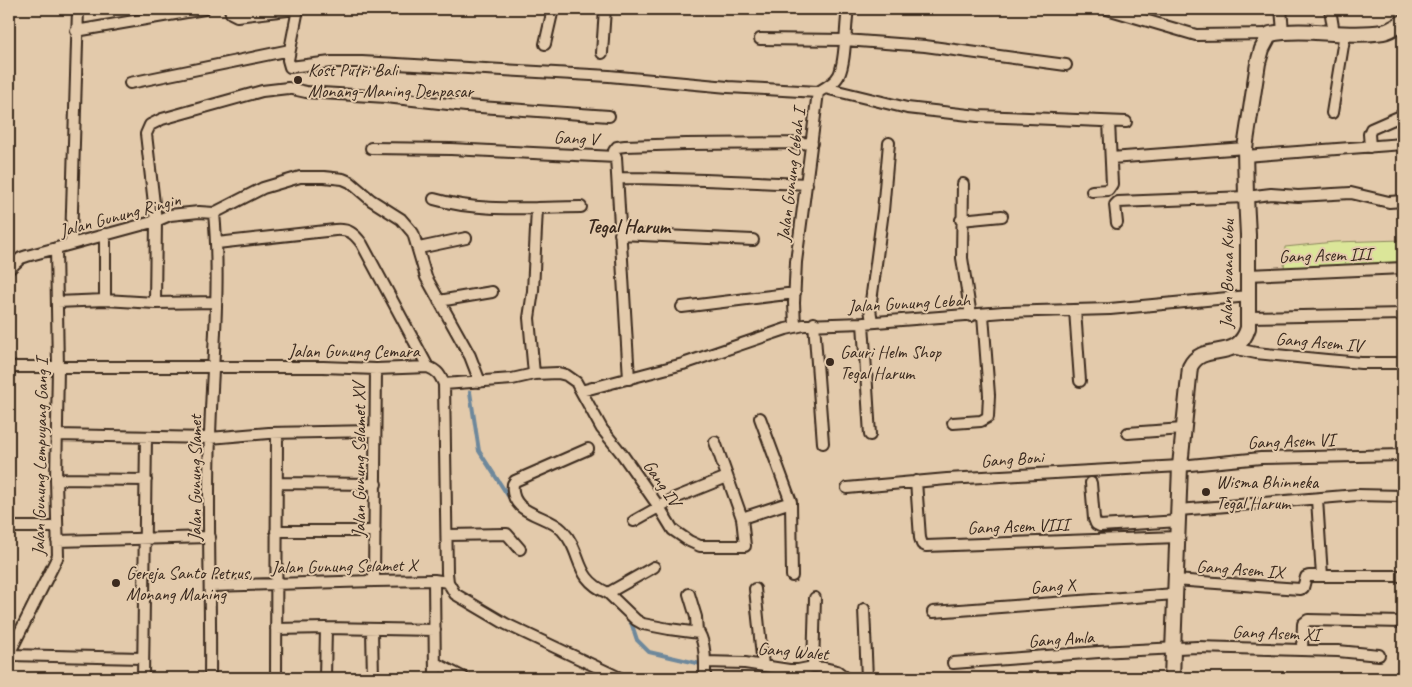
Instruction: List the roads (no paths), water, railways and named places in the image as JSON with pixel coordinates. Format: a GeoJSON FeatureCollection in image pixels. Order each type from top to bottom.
{"type":"FeatureCollection","features":[{"type":"Feature","properties":{"kind":"street"},"geometry":{"type":"LineString","coordinates":[[71,243],[78,9]]}},
{"type":"Feature","properties":{"kind":"street"},"geometry":{"type":"LineString","coordinates":[[76,31],[204,9]]}},
{"type":"Feature","properties":{"kind":"street"},"geometry":{"type":"LineString","coordinates":[[230,9],[231,13],[237,16],[297,9],[288,64],[290,67],[331,62],[362,62],[609,76],[728,87],[821,90],[907,108],[997,118],[1126,122]]}},
{"type":"Feature","properties":{"kind":"street"},"geometry":{"type":"LineString","coordinates":[[545,44],[553,9]]}},
{"type":"Feature","properties":{"kind":"street"},"geometry":{"type":"LineString","coordinates":[[602,53],[605,9]]}},
{"type":"Feature","properties":{"kind":"street"},"geometry":{"type":"LineString","coordinates":[[821,90],[839,75],[848,9]]}},
{"type":"Feature","properties":{"kind":"street"},"geometry":{"type":"LineString","coordinates":[[1106,9],[1148,20],[1196,36],[1306,30],[1340,33],[1384,32],[1403,22]]}},
{"type":"Feature","properties":{"kind":"street"},"geometry":{"type":"LineString","coordinates":[[1148,20],[1152,9]]}},
{"type":"Feature","properties":{"kind":"street"},"geometry":{"type":"LineString","coordinates":[[1277,32],[1281,9]]}},
{"type":"Feature","properties":{"kind":"street"},"geometry":{"type":"LineString","coordinates":[[1330,9],[1340,33],[1332,113]]}},
{"type":"Feature","properties":{"kind":"street","name":"Jalan Buana Kubu"},"geometry":{"type":"LineString","coordinates":[[1172,678],[1182,429],[1190,367],[1202,355],[1232,348],[1243,340],[1248,328],[1248,235],[1245,152],[1258,63],[1262,49],[1277,32]]}},
{"type":"Feature","properties":{"kind":"street"},"geometry":{"type":"LineString","coordinates":[[760,39],[845,40],[979,52],[1066,65]]}},
{"type":"Feature","properties":{"kind":"street"},"geometry":{"type":"LineString","coordinates":[[130,83],[290,50]]}},
{"type":"Feature","properties":{"kind":"street"},"geometry":{"type":"LineString","coordinates":[[155,303],[156,221],[146,149],[146,134],[150,125],[162,119],[278,88],[306,92],[386,96],[466,106],[609,116]]}},
{"type":"Feature","properties":{"kind":"street","name":"Jalan Gunung Lebah I"},"geometry":{"type":"LineString","coordinates":[[795,326],[796,262],[821,90]]}},
{"type":"Feature","properties":{"kind":"street"},"geometry":{"type":"LineString","coordinates":[[1370,147],[1369,134],[1371,129],[1403,115]]}},
{"type":"Feature","properties":{"kind":"street"},"geometry":{"type":"LineString","coordinates":[[1092,191],[1108,190],[1111,188],[1109,122]]}},
{"type":"Feature","properties":{"kind":"street"},"geometry":{"type":"LineString","coordinates":[[615,156],[614,151],[617,147],[625,146],[812,143]]}},
{"type":"Feature","properties":{"kind":"street"},"geometry":{"type":"LineString","coordinates":[[870,435],[867,322],[883,210],[889,143]]}},
{"type":"Feature","properties":{"kind":"street"},"geometry":{"type":"LineString","coordinates":[[1111,158],[1245,152],[1319,152],[1403,144]]}},
{"type":"Feature","properties":{"kind":"street","name":"Gang V"},"geometry":{"type":"LineString","coordinates":[[371,148],[451,149],[615,156],[617,158],[629,379]]}},
{"type":"Feature","properties":{"kind":"street","name":"Jalan Gunung Ringin"},"geometry":{"type":"LineString","coordinates":[[9,268],[21,258],[170,216],[200,212],[214,213],[263,188],[300,177],[343,179],[350,182],[379,206],[401,219],[413,233],[419,248],[426,277],[470,356],[478,382]]}},
{"type":"Feature","properties":{"kind":"street"},"geometry":{"type":"LineString","coordinates":[[618,178],[807,184]]}},
{"type":"Feature","properties":{"kind":"street"},"geometry":{"type":"LineString","coordinates":[[962,184],[962,258],[971,316]]}},
{"type":"Feature","properties":{"kind":"street"},"geometry":{"type":"LineString","coordinates":[[1117,223],[1115,205],[1118,202],[1246,197],[1271,194],[1298,196],[1351,193],[1389,202],[1403,201]]}},
{"type":"Feature","properties":{"kind":"street"},"geometry":{"type":"LineString","coordinates":[[434,199],[465,206],[581,207]]}},
{"type":"Feature","properties":{"kind":"street"},"geometry":{"type":"LineString","coordinates":[[534,374],[529,318],[533,291],[537,208]]}},
{"type":"Feature","properties":{"kind":"street","name":"Jalan Gunung Slamet"},"geometry":{"type":"LineString","coordinates":[[210,678],[210,438],[217,243],[214,213]]}},
{"type":"Feature","properties":{"kind":"street"},"geometry":{"type":"LineString","coordinates":[[961,220],[1002,216]]}},
{"type":"Feature","properties":{"kind":"street"},"geometry":{"type":"LineString","coordinates":[[217,243],[335,230],[350,231],[356,235],[362,244],[428,367]]}},
{"type":"Feature","properties":{"kind":"street"},"geometry":{"type":"LineString","coordinates":[[105,234],[105,300]]}},
{"type":"Feature","properties":{"kind":"street"},"geometry":{"type":"LineString","coordinates":[[620,234],[753,240]]}},
{"type":"Feature","properties":{"kind":"street"},"geometry":{"type":"LineString","coordinates":[[419,248],[466,238]]}},
{"type":"Feature","properties":{"kind":"street","name":"Jalan Gunung Lempuyang Gang I"},"geometry":{"type":"LineString","coordinates":[[9,654],[58,556],[56,527],[58,368],[56,248]]}},
{"type":"Feature","properties":{"kind":"street","name":"Gang Asem III"},"geometry":{"type":"LineString","coordinates":[[1248,275],[1403,268]]}},
{"type":"Feature","properties":{"kind":"street"},"geometry":{"type":"LineString","coordinates":[[439,301],[492,292]]}},
{"type":"Feature","properties":{"kind":"street"},"geometry":{"type":"LineString","coordinates":[[682,307],[795,293]]}},
{"type":"Feature","properties":{"kind":"street","name":"Jalan Gunung Lebah"},"geometry":{"type":"LineString","coordinates":[[581,391],[683,364],[795,326],[1110,309],[1248,296]]}},
{"type":"Feature","properties":{"kind":"street"},"geometry":{"type":"LineString","coordinates":[[57,302],[105,300],[155,303],[216,302]]}},
{"type":"Feature","properties":{"kind":"street"},"geometry":{"type":"LineString","coordinates":[[1075,310],[1080,381]]}},
{"type":"Feature","properties":{"kind":"street"},"geometry":{"type":"LineString","coordinates":[[1249,317],[1403,314]]}},
{"type":"Feature","properties":{"kind":"street"},"geometry":{"type":"LineString","coordinates":[[953,423],[981,421],[988,417],[989,395],[983,315]]}},
{"type":"Feature","properties":{"kind":"street"},"geometry":{"type":"LineString","coordinates":[[814,324],[823,443]]}},
{"type":"Feature","properties":{"kind":"street","name":"Gang Asem IV"},"geometry":{"type":"LineString","coordinates":[[1232,348],[1256,353],[1361,363],[1403,363]]}},
{"type":"Feature","properties":{"kind":"street","name":"Jalan Gunung Cemara"},"geometry":{"type":"LineString","coordinates":[[9,367],[323,367],[376,369],[428,367],[434,369],[440,375],[444,384]]}},
{"type":"Feature","properties":{"kind":"street","name":"Jalan Gunung Selamet XV"},"geometry":{"type":"LineString","coordinates":[[374,581],[376,369]]}},
{"type":"Feature","properties":{"kind":"street","name":"Gang IV"},"geometry":{"type":"LineString","coordinates":[[444,384],[512,379],[534,374],[558,373],[566,375],[576,382],[602,429],[622,454],[673,530],[700,546],[744,546],[742,518]]}},
{"type":"Feature","properties":{"kind":"street"},"geometry":{"type":"LineString","coordinates":[[444,384],[448,582],[454,594],[506,624],[608,676],[620,678]]}},
{"type":"Feature","properties":{"kind":"street"},"geometry":{"type":"LineString","coordinates":[[760,418],[792,502],[792,576]]}},
{"type":"Feature","properties":{"kind":"street"},"geometry":{"type":"LineString","coordinates":[[1128,433],[1182,429]]}},
{"type":"Feature","properties":{"kind":"street"},"geometry":{"type":"LineString","coordinates":[[57,436],[210,438],[277,433],[374,431]]}},
{"type":"Feature","properties":{"kind":"street"},"geometry":{"type":"LineString","coordinates":[[276,678],[277,433]]}},
{"type":"Feature","properties":{"kind":"street"},"geometry":{"type":"LineString","coordinates":[[143,678],[146,437]]}},
{"type":"Feature","properties":{"kind":"street"},"geometry":{"type":"LineString","coordinates":[[715,442],[742,518],[792,502]]}},
{"type":"Feature","properties":{"kind":"street"},"geometry":{"type":"LineString","coordinates":[[588,449],[515,481],[513,492],[525,511],[561,529],[574,550],[586,577],[599,589],[608,593],[636,620],[643,624],[669,630],[697,632]]}},
{"type":"Feature","properties":{"kind":"street","name":"Gang Asem VI"},"geometry":{"type":"LineString","coordinates":[[1180,466],[1288,456],[1403,455]]}},
{"type":"Feature","properties":{"kind":"street","name":"Gang Boni"},"geometry":{"type":"LineString","coordinates":[[847,488],[916,481],[1180,466]]}},
{"type":"Feature","properties":{"kind":"street"},"geometry":{"type":"LineString","coordinates":[[634,521],[676,498],[727,477]]}},
{"type":"Feature","properties":{"kind":"street"},"geometry":{"type":"LineString","coordinates":[[56,480],[146,480]]}},
{"type":"Feature","properties":{"kind":"street","name":"Gang Asem VIII"},"geometry":{"type":"LineString","coordinates":[[916,481],[920,538],[922,544],[926,546],[1178,537]]}},
{"type":"Feature","properties":{"kind":"street"},"geometry":{"type":"LineString","coordinates":[[277,483],[376,484]]}},
{"type":"Feature","properties":{"kind":"street"},"geometry":{"type":"LineString","coordinates":[[1091,483],[1094,519],[1096,524],[1100,526],[1317,499],[1357,496],[1403,496]]}},
{"type":"Feature","properties":{"kind":"street"},"geometry":{"type":"LineString","coordinates":[[1317,499],[1322,576],[1403,576]]}},
{"type":"Feature","properties":{"kind":"street"},"geometry":{"type":"LineString","coordinates":[[9,527],[56,527]]}},
{"type":"Feature","properties":{"kind":"street"},"geometry":{"type":"LineString","coordinates":[[276,531],[375,531]]}},
{"type":"Feature","properties":{"kind":"street"},"geometry":{"type":"LineString","coordinates":[[446,535],[507,534],[520,549]]}},
{"type":"Feature","properties":{"kind":"street"},"geometry":{"type":"LineString","coordinates":[[57,541],[210,537]]}},
{"type":"Feature","properties":{"kind":"street"},"geometry":{"type":"LineString","coordinates":[[608,593],[654,567]]}},
{"type":"Feature","properties":{"kind":"street","name":"Gang Asem IX"},"geometry":{"type":"LineString","coordinates":[[1175,587],[1300,589],[1303,588],[1306,577],[1322,576]]}},
{"type":"Feature","properties":{"kind":"street"},"geometry":{"type":"LineString","coordinates":[[434,580],[435,678]]}},
{"type":"Feature","properties":{"kind":"street","name":"Jalan Gunung Selamet X"},"geometry":{"type":"LineString","coordinates":[[211,586],[374,581],[434,580],[448,582]]}},
{"type":"Feature","properties":{"kind":"street","name":"Gang X"},"geometry":{"type":"LineString","coordinates":[[933,612],[1175,587]]}},
{"type":"Feature","properties":{"kind":"street"},"geometry":{"type":"LineString","coordinates":[[754,589],[764,666]]}},
{"type":"Feature","properties":{"kind":"street"},"geometry":{"type":"LineString","coordinates":[[690,594],[705,662],[705,677]]}},
{"type":"Feature","properties":{"kind":"street"},"geometry":{"type":"LineString","coordinates":[[813,667],[815,598]]}},
{"type":"Feature","properties":{"kind":"street"},"geometry":{"type":"LineString","coordinates":[[864,610],[867,678]]}},
{"type":"Feature","properties":{"kind":"street"},"geometry":{"type":"LineString","coordinates":[[1302,650],[1303,624],[1308,620],[1403,622]]}},
{"type":"Feature","properties":{"kind":"street"},"geometry":{"type":"LineString","coordinates":[[325,678],[326,628]]}},
{"type":"Feature","properties":{"kind":"street"},"geometry":{"type":"LineString","coordinates":[[276,629],[435,630]]}},
{"type":"Feature","properties":{"kind":"street"},"geometry":{"type":"LineString","coordinates":[[372,630],[373,678]]}},
{"type":"Feature","properties":{"kind":"street","name":"Gang Asem XI"},"geometry":{"type":"LineString","coordinates":[[1172,650],[1197,647],[1226,647],[1379,654]]}},
{"type":"Feature","properties":{"kind":"street","name":"Gang Amla"},"geometry":{"type":"LineString","coordinates":[[953,663],[1099,652],[1172,650]]}},
{"type":"Feature","properties":{"kind":"street"},"geometry":{"type":"LineString","coordinates":[[9,654],[142,658]]}},
{"type":"Feature","properties":{"kind":"street","name":"Gang Walet"},"geometry":{"type":"LineString","coordinates":[[705,662],[745,663],[798,670],[813,667],[829,669],[846,678]]}},
{"type":"Feature","properties":{"kind":"street"},"geometry":{"type":"LineString","coordinates":[[435,664],[464,678]]}},
{"type":"Feature","properties":{"kind":"waterway"},"geometry":{"type":"LineString","coordinates":[[470,392],[479,451],[512,502]]}},
{"type":"Feature","properties":{"kind":"waterway"},"geometry":{"type":"LineString","coordinates":[[628,618],[637,640],[649,652],[705,665]]}},
{"type":"Feature","properties":{"kind":"place","name":"Kost Putri Bali Monang-Maning Denpasar"},"geometry":{"type":"Point","coordinates":[298,80]}},
{"type":"Feature","properties":{"kind":"place","name":"Gauri Helm Shop Tegal Harum"},"geometry":{"type":"Point","coordinates":[830,362]}},
{"type":"Feature","properties":{"kind":"place","name":"Wisma Bhinneka Tegal Harum"},"geometry":{"type":"Point","coordinates":[1206,492]}},
{"type":"Feature","properties":{"kind":"place","name":"Gereja Santo Petrus, Monang Maning"},"geometry":{"type":"Point","coordinates":[116,583]}},
{"type":"Feature","properties":{"kind":"district","name":"Tegal Harum"},"geometry":{"type":"Point","coordinates":[628,226]}}]}
